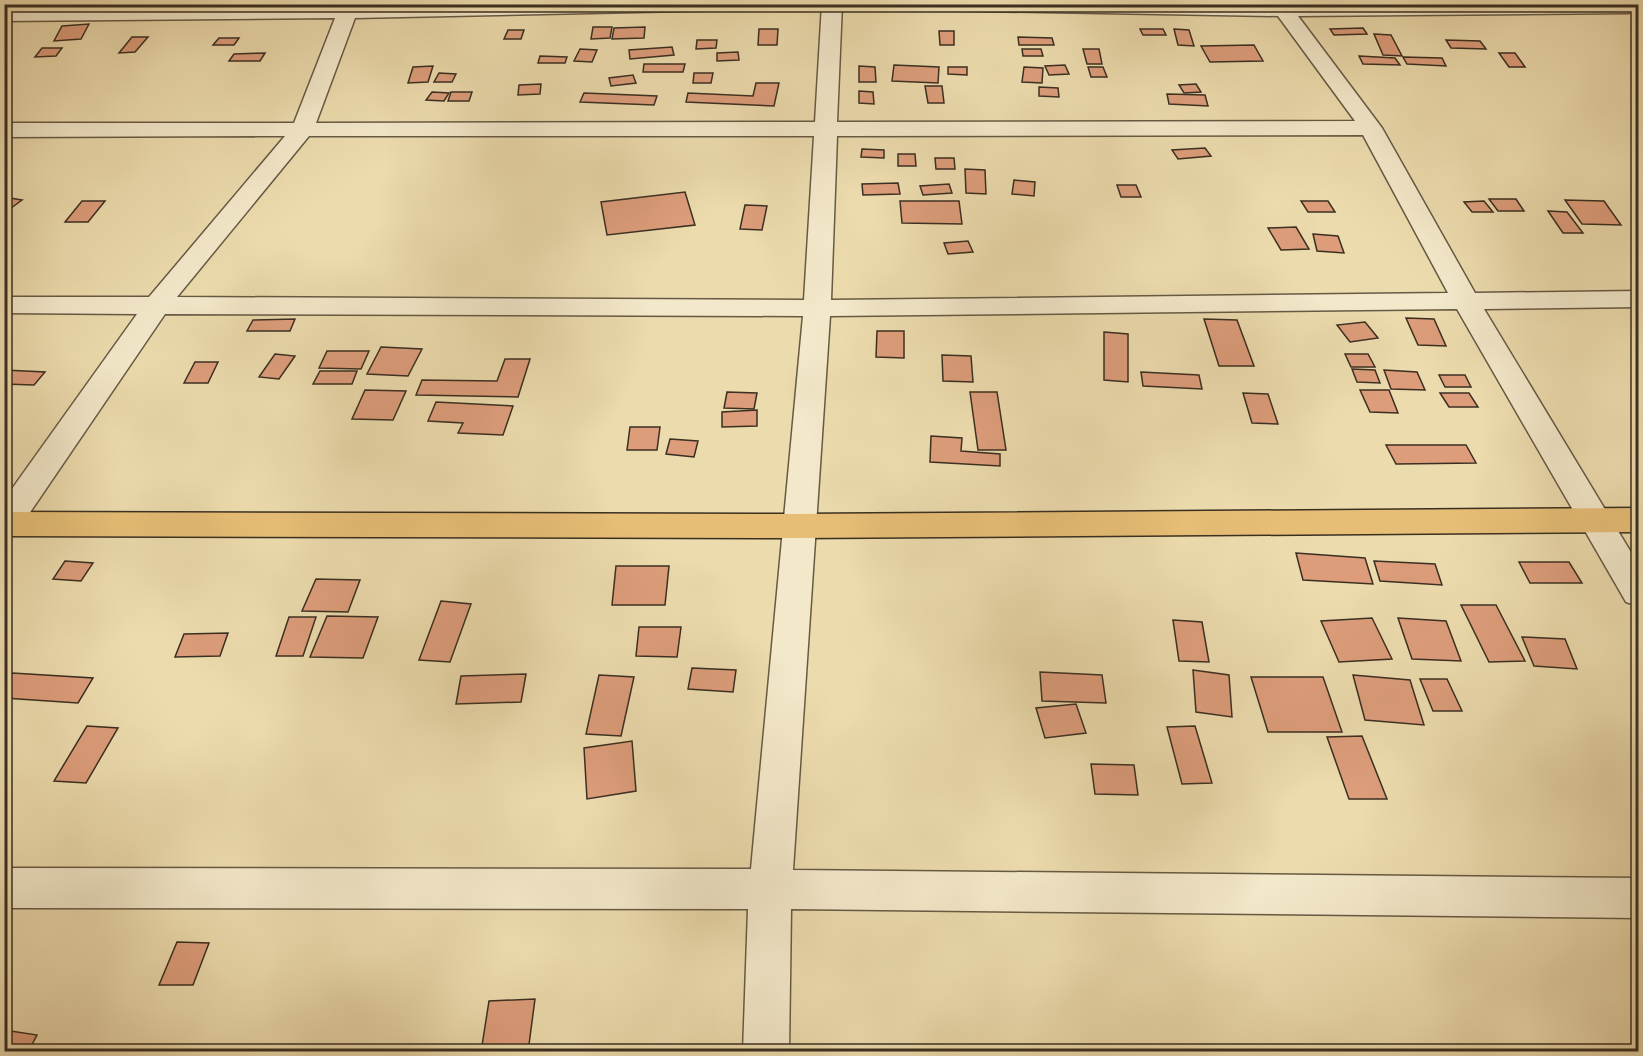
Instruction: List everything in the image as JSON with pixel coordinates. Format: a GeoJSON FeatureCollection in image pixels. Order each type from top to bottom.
{"type":"FeatureCollection","features":[{"type":"Feature","properties":{"kind":"main road"},"geometry":{"type":"LineString","coordinates":[[5,525],[799,526],[1638,520]]}},
{"type":"Feature","properties":{"kind":"street"},"geometry":{"type":"LineString","coordinates":[[4,15],[732,4]]}},
{"type":"Feature","properties":{"kind":"street"},"geometry":{"type":"LineString","coordinates":[[766,1052],[770,888],[817,308],[832,4]]}},
{"type":"Feature","properties":{"kind":"street"},"geometry":{"type":"LineString","coordinates":[[920,4],[1281,7],[1628,7],[1637,4]]}},
{"type":"Feature","properties":{"kind":"street"},"geometry":{"type":"LineString","coordinates":[[1281,7],[1371,128],[1466,301],[1638,593]]}},
{"type":"Feature","properties":{"kind":"street"},"geometry":{"type":"LineString","coordinates":[[5,525],[157,305],[302,130],[350,8]]}},
{"type":"Feature","properties":{"kind":"street"},"geometry":{"type":"LineString","coordinates":[[4,130],[1371,128]]}},
{"type":"Feature","properties":{"kind":"street"},"geometry":{"type":"LineString","coordinates":[[4,305],[817,308],[1638,299]]}},
{"type":"Feature","properties":{"kind":"street"},"geometry":{"type":"LineString","coordinates":[[4,888],[770,888],[1638,898]]}},
{"type":"Feature","properties":{"kind":"building"},"geometry":{"type":"Polygon","coordinates":[[[89,24],[81,39],[54,41],[62,26],[89,24]]]}},
{"type":"Feature","properties":{"kind":"building"},"geometry":{"type":"Polygon","coordinates":[[[593,27],[612,27],[610,38],[591,39],[593,27]]]}},
{"type":"Feature","properties":{"kind":"building"},"geometry":{"type":"Polygon","coordinates":[[[645,27],[644,38],[612,39],[614,28],[645,27]]]}},
{"type":"Feature","properties":{"kind":"building"},"geometry":{"type":"Polygon","coordinates":[[[1363,28],[1367,34],[1334,35],[1330,29],[1363,28]]]}},
{"type":"Feature","properties":{"kind":"building"},"geometry":{"type":"Polygon","coordinates":[[[759,29],[778,29],[777,45],[758,45],[759,29]]]}},
{"type":"Feature","properties":{"kind":"building"},"geometry":{"type":"Polygon","coordinates":[[[1140,29],[1163,29],[1166,35],[1143,35],[1140,29]]]}},
{"type":"Feature","properties":{"kind":"building"},"geometry":{"type":"Polygon","coordinates":[[[1174,29],[1189,30],[1194,46],[1178,45],[1174,29]]]}},
{"type":"Feature","properties":{"kind":"building"},"geometry":{"type":"Polygon","coordinates":[[[508,30],[524,30],[521,39],[504,39],[508,30]]]}},
{"type":"Feature","properties":{"kind":"building"},"geometry":{"type":"Polygon","coordinates":[[[939,31],[954,31],[954,45],[940,45],[939,31]]]}},
{"type":"Feature","properties":{"kind":"building"},"geometry":{"type":"Polygon","coordinates":[[[1374,34],[1391,35],[1402,56],[1383,55],[1374,34]]]}},
{"type":"Feature","properties":{"kind":"building"},"geometry":{"type":"Polygon","coordinates":[[[132,37],[148,37],[135,52],[119,53],[132,37]]]}},
{"type":"Feature","properties":{"kind":"building"},"geometry":{"type":"Polygon","coordinates":[[[1018,37],[1052,38],[1054,45],[1019,45],[1018,37]]]}},
{"type":"Feature","properties":{"kind":"building"},"geometry":{"type":"Polygon","coordinates":[[[219,38],[239,38],[234,45],[213,45],[219,38]]]}},
{"type":"Feature","properties":{"kind":"building"},"geometry":{"type":"Polygon","coordinates":[[[697,40],[717,40],[716,48],[696,49],[697,40]]]}},
{"type":"Feature","properties":{"kind":"building"},"geometry":{"type":"Polygon","coordinates":[[[1446,40],[1480,41],[1486,49],[1451,48],[1446,40]]]}},
{"type":"Feature","properties":{"kind":"building"},"geometry":{"type":"Polygon","coordinates":[[[1254,45],[1263,61],[1210,62],[1201,46],[1254,45]]]}},
{"type":"Feature","properties":{"kind":"building"},"geometry":{"type":"Polygon","coordinates":[[[672,47],[674,55],[630,59],[629,50],[672,47]]]}},
{"type":"Feature","properties":{"kind":"building"},"geometry":{"type":"Polygon","coordinates":[[[42,48],[62,48],[56,56],[35,57],[42,48]]]}},
{"type":"Feature","properties":{"kind":"building"},"geometry":{"type":"Polygon","coordinates":[[[580,49],[597,50],[592,62],[574,61],[580,49]]]}},
{"type":"Feature","properties":{"kind":"building"},"geometry":{"type":"Polygon","coordinates":[[[1022,49],[1041,49],[1043,56],[1023,56],[1022,49]]]}},
{"type":"Feature","properties":{"kind":"building"},"geometry":{"type":"Polygon","coordinates":[[[1083,49],[1099,49],[1102,64],[1087,64],[1083,49]]]}},
{"type":"Feature","properties":{"kind":"building"},"geometry":{"type":"Polygon","coordinates":[[[738,52],[739,60],[717,61],[717,53],[738,52]]]}},
{"type":"Feature","properties":{"kind":"building"},"geometry":{"type":"Polygon","coordinates":[[[265,53],[260,61],[229,61],[234,54],[265,53]]]}},
{"type":"Feature","properties":{"kind":"building"},"geometry":{"type":"Polygon","coordinates":[[[1499,53],[1515,53],[1525,67],[1509,67],[1499,53]]]}},
{"type":"Feature","properties":{"kind":"building"},"geometry":{"type":"Polygon","coordinates":[[[540,56],[567,57],[565,63],[538,63],[540,56]]]}},
{"type":"Feature","properties":{"kind":"building"},"geometry":{"type":"Polygon","coordinates":[[[1359,56],[1395,58],[1400,65],[1363,64],[1359,56]]]}},
{"type":"Feature","properties":{"kind":"building"},"geometry":{"type":"Polygon","coordinates":[[[1403,57],[1442,58],[1446,66],[1407,64],[1403,57]]]}},
{"type":"Feature","properties":{"kind":"building"},"geometry":{"type":"Polygon","coordinates":[[[644,64],[685,64],[683,72],[643,72],[644,64]]]}},
{"type":"Feature","properties":{"kind":"building"},"geometry":{"type":"Polygon","coordinates":[[[894,65],[939,67],[938,83],[892,81],[894,65]]]}},
{"type":"Feature","properties":{"kind":"building"},"geometry":{"type":"Polygon","coordinates":[[[1065,65],[1069,74],[1049,75],[1045,66],[1065,65]]]}},
{"type":"Feature","properties":{"kind":"building"},"geometry":{"type":"Polygon","coordinates":[[[433,66],[428,82],[408,83],[413,67],[433,66]]]}},
{"type":"Feature","properties":{"kind":"building"},"geometry":{"type":"Polygon","coordinates":[[[859,66],[875,67],[876,82],[859,82],[859,66]]]}},
{"type":"Feature","properties":{"kind":"building"},"geometry":{"type":"Polygon","coordinates":[[[948,67],[967,67],[967,75],[948,74],[948,67]]]}},
{"type":"Feature","properties":{"kind":"building"},"geometry":{"type":"Polygon","coordinates":[[[1024,67],[1043,68],[1042,83],[1022,82],[1024,67]]]}},
{"type":"Feature","properties":{"kind":"building"},"geometry":{"type":"Polygon","coordinates":[[[1088,67],[1103,67],[1107,77],[1091,77],[1088,67]]]}},
{"type":"Feature","properties":{"kind":"building"},"geometry":{"type":"Polygon","coordinates":[[[439,73],[456,74],[452,82],[434,82],[439,73]]]}},
{"type":"Feature","properties":{"kind":"building"},"geometry":{"type":"Polygon","coordinates":[[[694,73],[713,73],[711,83],[693,83],[694,73]]]}},
{"type":"Feature","properties":{"kind":"building"},"geometry":{"type":"Polygon","coordinates":[[[633,75],[636,83],[611,86],[609,78],[633,75]]]}},
{"type":"Feature","properties":{"kind":"building"},"geometry":{"type":"Polygon","coordinates":[[[756,83],[779,83],[774,106],[686,102],[688,93],[753,96],[756,83]]]}},
{"type":"Feature","properties":{"kind":"building"},"geometry":{"type":"Polygon","coordinates":[[[541,84],[540,94],[518,95],[519,85],[541,84]]]}},
{"type":"Feature","properties":{"kind":"building"},"geometry":{"type":"Polygon","coordinates":[[[1196,84],[1201,92],[1184,93],[1179,85],[1196,84]]]}},
{"type":"Feature","properties":{"kind":"building"},"geometry":{"type":"Polygon","coordinates":[[[925,86],[942,86],[944,103],[928,103],[925,86]]]}},
{"type":"Feature","properties":{"kind":"building"},"geometry":{"type":"Polygon","coordinates":[[[1039,87],[1058,88],[1059,97],[1039,96],[1039,87]]]}},
{"type":"Feature","properties":{"kind":"building"},"geometry":{"type":"Polygon","coordinates":[[[859,91],[873,92],[874,104],[859,103],[859,91]]]}},
{"type":"Feature","properties":{"kind":"building"},"geometry":{"type":"Polygon","coordinates":[[[432,92],[449,93],[444,101],[426,100],[432,92]]]}},
{"type":"Feature","properties":{"kind":"building"},"geometry":{"type":"Polygon","coordinates":[[[451,92],[472,92],[469,101],[448,101],[451,92]]]}},
{"type":"Feature","properties":{"kind":"building"},"geometry":{"type":"Polygon","coordinates":[[[584,93],[657,96],[654,105],[580,102],[584,93]]]}},
{"type":"Feature","properties":{"kind":"building"},"geometry":{"type":"Polygon","coordinates":[[[1167,94],[1205,95],[1208,106],[1169,104],[1167,94]]]}},
{"type":"Feature","properties":{"kind":"building"},"geometry":{"type":"Polygon","coordinates":[[[1205,148],[1211,156],[1178,159],[1172,150],[1205,148]]]}},
{"type":"Feature","properties":{"kind":"building"},"geometry":{"type":"Polygon","coordinates":[[[862,149],[884,150],[884,158],[861,157],[862,149]]]}},
{"type":"Feature","properties":{"kind":"building"},"geometry":{"type":"Polygon","coordinates":[[[898,154],[915,154],[916,166],[898,166],[898,154]]]}},
{"type":"Feature","properties":{"kind":"building"},"geometry":{"type":"Polygon","coordinates":[[[935,158],[954,158],[955,169],[936,169],[935,158]]]}},
{"type":"Feature","properties":{"kind":"building"},"geometry":{"type":"Polygon","coordinates":[[[965,169],[985,170],[986,194],[966,193],[965,169]]]}},
{"type":"Feature","properties":{"kind":"building"},"geometry":{"type":"Polygon","coordinates":[[[1014,180],[1035,182],[1034,196],[1012,194],[1014,180]]]}},
{"type":"Feature","properties":{"kind":"building"},"geometry":{"type":"Polygon","coordinates":[[[898,183],[900,194],[863,195],[862,184],[898,183]]]}},
{"type":"Feature","properties":{"kind":"building"},"geometry":{"type":"Polygon","coordinates":[[[949,184],[952,193],[923,195],[920,186],[949,184]]]}},
{"type":"Feature","properties":{"kind":"building"},"geometry":{"type":"Polygon","coordinates":[[[1117,185],[1136,185],[1141,197],[1121,197],[1117,185]]]}},
{"type":"Feature","properties":{"kind":"building"},"geometry":{"type":"Polygon","coordinates":[[[685,192],[695,225],[607,235],[601,202],[685,192]]]}},
{"type":"Feature","properties":{"kind":"building"},"geometry":{"type":"Polygon","coordinates":[[[4,197],[22,200],[4,211],[4,197]]]}},
{"type":"Feature","properties":{"kind":"building"},"geometry":{"type":"Polygon","coordinates":[[[1489,199],[1516,199],[1524,211],[1498,211],[1489,199]]]}},
{"type":"Feature","properties":{"kind":"building"},"geometry":{"type":"Polygon","coordinates":[[[1565,200],[1604,201],[1621,225],[1582,224],[1565,200]]]}},
{"type":"Feature","properties":{"kind":"building"},"geometry":{"type":"Polygon","coordinates":[[[82,201],[105,201],[88,222],[65,222],[82,201]]]}},
{"type":"Feature","properties":{"kind":"building"},"geometry":{"type":"Polygon","coordinates":[[[900,201],[959,201],[962,224],[902,223],[900,201]]]}},
{"type":"Feature","properties":{"kind":"building"},"geometry":{"type":"Polygon","coordinates":[[[1301,201],[1328,201],[1335,212],[1308,212],[1301,201]]]}},
{"type":"Feature","properties":{"kind":"building"},"geometry":{"type":"Polygon","coordinates":[[[1484,201],[1493,212],[1472,212],[1464,202],[1484,201]]]}},
{"type":"Feature","properties":{"kind":"building"},"geometry":{"type":"Polygon","coordinates":[[[745,205],[767,206],[762,230],[740,229],[745,205]]]}},
{"type":"Feature","properties":{"kind":"building"},"geometry":{"type":"Polygon","coordinates":[[[1548,211],[1567,212],[1583,233],[1563,233],[1548,211]]]}},
{"type":"Feature","properties":{"kind":"building"},"geometry":{"type":"Polygon","coordinates":[[[1296,227],[1309,249],[1281,250],[1268,228],[1296,227]]]}},
{"type":"Feature","properties":{"kind":"building"},"geometry":{"type":"Polygon","coordinates":[[[1313,234],[1338,236],[1344,253],[1317,251],[1313,234]]]}},
{"type":"Feature","properties":{"kind":"building"},"geometry":{"type":"Polygon","coordinates":[[[968,241],[973,252],[948,254],[944,243],[968,241]]]}},
{"type":"Feature","properties":{"kind":"building"},"geometry":{"type":"Polygon","coordinates":[[[1406,318],[1434,319],[1446,346],[1418,345],[1406,318]]]}},
{"type":"Feature","properties":{"kind":"building"},"geometry":{"type":"Polygon","coordinates":[[[295,319],[290,331],[247,331],[253,320],[295,319]]]}},
{"type":"Feature","properties":{"kind":"building"},"geometry":{"type":"Polygon","coordinates":[[[1204,319],[1237,320],[1254,366],[1219,366],[1204,319]]]}},
{"type":"Feature","properties":{"kind":"building"},"geometry":{"type":"Polygon","coordinates":[[[1365,322],[1378,338],[1350,342],[1337,325],[1365,322]]]}},
{"type":"Feature","properties":{"kind":"building"},"geometry":{"type":"Polygon","coordinates":[[[877,331],[904,331],[904,358],[876,357],[877,331]]]}},
{"type":"Feature","properties":{"kind":"building"},"geometry":{"type":"Polygon","coordinates":[[[1104,332],[1128,334],[1128,382],[1104,380],[1104,332]]]}},
{"type":"Feature","properties":{"kind":"building"},"geometry":{"type":"Polygon","coordinates":[[[381,347],[422,349],[408,376],[367,374],[381,347]]]}},
{"type":"Feature","properties":{"kind":"building"},"geometry":{"type":"Polygon","coordinates":[[[327,351],[369,351],[361,369],[319,368],[327,351]]]}},
{"type":"Feature","properties":{"kind":"building"},"geometry":{"type":"Polygon","coordinates":[[[275,354],[295,356],[279,379],[259,377],[275,354]]]}},
{"type":"Feature","properties":{"kind":"building"},"geometry":{"type":"Polygon","coordinates":[[[1345,354],[1368,354],[1375,367],[1351,367],[1345,354]]]}},
{"type":"Feature","properties":{"kind":"building"},"geometry":{"type":"Polygon","coordinates":[[[942,355],[971,356],[973,382],[943,381],[942,355]]]}},
{"type":"Feature","properties":{"kind":"building"},"geometry":{"type":"Polygon","coordinates":[[[505,359],[530,359],[518,397],[416,395],[422,380],[497,381],[505,359]]]}},
{"type":"Feature","properties":{"kind":"building"},"geometry":{"type":"Polygon","coordinates":[[[195,362],[218,362],[208,383],[184,383],[195,362]]]}},
{"type":"Feature","properties":{"kind":"building"},"geometry":{"type":"Polygon","coordinates":[[[1352,369],[1375,370],[1380,383],[1357,382],[1352,369]]]}},
{"type":"Feature","properties":{"kind":"building"},"geometry":{"type":"Polygon","coordinates":[[[4,370],[45,372],[34,385],[4,384],[4,370]]]}},
{"type":"Feature","properties":{"kind":"building"},"geometry":{"type":"Polygon","coordinates":[[[1384,370],[1417,372],[1425,390],[1391,389],[1384,370]]]}},
{"type":"Feature","properties":{"kind":"building"},"geometry":{"type":"Polygon","coordinates":[[[320,371],[357,371],[352,384],[313,384],[320,371]]]}},
{"type":"Feature","properties":{"kind":"building"},"geometry":{"type":"Polygon","coordinates":[[[1141,372],[1199,375],[1202,389],[1143,386],[1141,372]]]}},
{"type":"Feature","properties":{"kind":"building"},"geometry":{"type":"Polygon","coordinates":[[[1439,375],[1465,375],[1471,387],[1445,387],[1439,375]]]}},
{"type":"Feature","properties":{"kind":"building"},"geometry":{"type":"Polygon","coordinates":[[[365,390],[406,391],[393,420],[352,419],[365,390]]]}},
{"type":"Feature","properties":{"kind":"building"},"geometry":{"type":"Polygon","coordinates":[[[1360,390],[1389,390],[1398,413],[1370,412],[1360,390]]]}},
{"type":"Feature","properties":{"kind":"building"},"geometry":{"type":"Polygon","coordinates":[[[727,392],[757,393],[754,409],[724,408],[727,392]]]}},
{"type":"Feature","properties":{"kind":"building"},"geometry":{"type":"Polygon","coordinates":[[[970,392],[997,392],[1006,450],[978,450],[970,392]]]}},
{"type":"Feature","properties":{"kind":"building"},"geometry":{"type":"Polygon","coordinates":[[[1243,393],[1268,394],[1278,424],[1252,423],[1243,393]]]}},
{"type":"Feature","properties":{"kind":"building"},"geometry":{"type":"Polygon","coordinates":[[[1440,393],[1469,393],[1478,407],[1449,407],[1440,393]]]}},
{"type":"Feature","properties":{"kind":"building"},"geometry":{"type":"Polygon","coordinates":[[[436,402],[513,406],[503,435],[458,433],[463,423],[428,421],[436,402]]]}},
{"type":"Feature","properties":{"kind":"building"},"geometry":{"type":"Polygon","coordinates":[[[757,410],[757,426],[722,427],[722,412],[757,410]]]}},
{"type":"Feature","properties":{"kind":"building"},"geometry":{"type":"Polygon","coordinates":[[[630,427],[660,427],[657,450],[627,450],[630,427]]]}},
{"type":"Feature","properties":{"kind":"building"},"geometry":{"type":"Polygon","coordinates":[[[931,436],[962,438],[961,451],[1000,454],[1000,466],[930,462],[931,436]]]}},
{"type":"Feature","properties":{"kind":"building"},"geometry":{"type":"Polygon","coordinates":[[[670,439],[698,441],[694,457],[666,454],[670,439]]]}},
{"type":"Feature","properties":{"kind":"building"},"geometry":{"type":"Polygon","coordinates":[[[1386,445],[1466,445],[1476,463],[1396,464],[1386,445]]]}},
{"type":"Feature","properties":{"kind":"building"},"geometry":{"type":"Polygon","coordinates":[[[1296,553],[1365,558],[1373,584],[1303,580],[1296,553]]]}},
{"type":"Feature","properties":{"kind":"building"},"geometry":{"type":"Polygon","coordinates":[[[65,561],[93,563],[81,581],[53,579],[65,561]]]}},
{"type":"Feature","properties":{"kind":"building"},"geometry":{"type":"Polygon","coordinates":[[[1374,561],[1435,564],[1442,585],[1380,581],[1374,561]]]}},
{"type":"Feature","properties":{"kind":"building"},"geometry":{"type":"Polygon","coordinates":[[[1519,562],[1569,562],[1582,583],[1530,583],[1519,562]]]}},
{"type":"Feature","properties":{"kind":"building"},"geometry":{"type":"Polygon","coordinates":[[[616,566],[669,566],[665,605],[612,605],[616,566]]]}},
{"type":"Feature","properties":{"kind":"building"},"geometry":{"type":"Polygon","coordinates":[[[316,579],[360,580],[348,612],[302,611],[316,579]]]}},
{"type":"Feature","properties":{"kind":"building"},"geometry":{"type":"Polygon","coordinates":[[[441,601],[471,604],[450,662],[419,660],[441,601]]]}},
{"type":"Feature","properties":{"kind":"building"},"geometry":{"type":"Polygon","coordinates":[[[1461,605],[1496,605],[1525,661],[1489,662],[1461,605]]]}},
{"type":"Feature","properties":{"kind":"building"},"geometry":{"type":"Polygon","coordinates":[[[327,616],[378,617],[363,658],[310,657],[327,616]]]}},
{"type":"Feature","properties":{"kind":"building"},"geometry":{"type":"Polygon","coordinates":[[[289,617],[316,617],[303,656],[276,656],[289,617]]]}},
{"type":"Feature","properties":{"kind":"building"},"geometry":{"type":"Polygon","coordinates":[[[1372,618],[1392,659],[1339,662],[1321,621],[1372,618]]]}},
{"type":"Feature","properties":{"kind":"building"},"geometry":{"type":"Polygon","coordinates":[[[1398,618],[1446,621],[1461,661],[1412,659],[1398,618]]]}},
{"type":"Feature","properties":{"kind":"building"},"geometry":{"type":"Polygon","coordinates":[[[1173,620],[1202,622],[1209,662],[1179,661],[1173,620]]]}},
{"type":"Feature","properties":{"kind":"building"},"geometry":{"type":"Polygon","coordinates":[[[639,627],[681,627],[677,657],[636,656],[639,627]]]}},
{"type":"Feature","properties":{"kind":"building"},"geometry":{"type":"Polygon","coordinates":[[[228,633],[220,656],[175,657],[184,634],[228,633]]]}},
{"type":"Feature","properties":{"kind":"building"},"geometry":{"type":"Polygon","coordinates":[[[1522,637],[1565,639],[1577,669],[1534,666],[1522,637]]]}},
{"type":"Feature","properties":{"kind":"building"},"geometry":{"type":"Polygon","coordinates":[[[692,668],[736,670],[733,692],[688,689],[692,668]]]}},
{"type":"Feature","properties":{"kind":"building"},"geometry":{"type":"Polygon","coordinates":[[[1193,670],[1229,675],[1232,717],[1196,712],[1193,670]]]}},
{"type":"Feature","properties":{"kind":"building"},"geometry":{"type":"Polygon","coordinates":[[[1040,672],[1102,675],[1106,703],[1042,701],[1040,672]]]}},
{"type":"Feature","properties":{"kind":"building"},"geometry":{"type":"Polygon","coordinates":[[[12,673],[93,678],[78,703],[4,698],[4,684],[12,673]]]}},
{"type":"Feature","properties":{"kind":"building"},"geometry":{"type":"Polygon","coordinates":[[[526,674],[521,702],[456,704],[461,676],[526,674]]]}},
{"type":"Feature","properties":{"kind":"building"},"geometry":{"type":"Polygon","coordinates":[[[599,675],[634,677],[621,736],[586,734],[599,675]]]}},
{"type":"Feature","properties":{"kind":"building"},"geometry":{"type":"Polygon","coordinates":[[[1353,675],[1410,680],[1424,725],[1365,720],[1353,675]]]}},
{"type":"Feature","properties":{"kind":"building"},"geometry":{"type":"Polygon","coordinates":[[[1251,677],[1323,677],[1342,732],[1268,732],[1251,677]]]}},
{"type":"Feature","properties":{"kind":"building"},"geometry":{"type":"Polygon","coordinates":[[[1420,679],[1447,679],[1462,711],[1433,711],[1420,679]]]}},
{"type":"Feature","properties":{"kind":"building"},"geometry":{"type":"Polygon","coordinates":[[[1076,704],[1086,733],[1045,738],[1036,708],[1076,704]]]}},
{"type":"Feature","properties":{"kind":"building"},"geometry":{"type":"Polygon","coordinates":[[[87,726],[118,728],[86,783],[54,781],[87,726]]]}},
{"type":"Feature","properties":{"kind":"building"},"geometry":{"type":"Polygon","coordinates":[[[1195,726],[1212,783],[1182,784],[1167,727],[1195,726]]]}},
{"type":"Feature","properties":{"kind":"building"},"geometry":{"type":"Polygon","coordinates":[[[1362,736],[1387,799],[1349,799],[1327,737],[1362,736]]]}},
{"type":"Feature","properties":{"kind":"building"},"geometry":{"type":"Polygon","coordinates":[[[632,741],[636,791],[587,799],[584,748],[632,741]]]}},
{"type":"Feature","properties":{"kind":"building"},"geometry":{"type":"Polygon","coordinates":[[[1091,764],[1134,765],[1138,795],[1095,794],[1091,764]]]}},
{"type":"Feature","properties":{"kind":"building"},"geometry":{"type":"Polygon","coordinates":[[[177,942],[209,943],[193,985],[159,985],[177,942]]]}},
{"type":"Feature","properties":{"kind":"building"},"geometry":{"type":"Polygon","coordinates":[[[535,999],[528,1052],[481,1052],[489,1001],[535,999]]]}},
{"type":"Feature","properties":{"kind":"building"},"geometry":{"type":"Polygon","coordinates":[[[4,1030],[37,1035],[28,1052],[4,1052],[4,1030]]]}},
{"type":"Feature","properties":{"kind":"building"},"geometry":{"type":"Polygon","coordinates":[[[123,1045],[159,1048],[158,1052],[120,1052],[123,1045]]]}}]}
